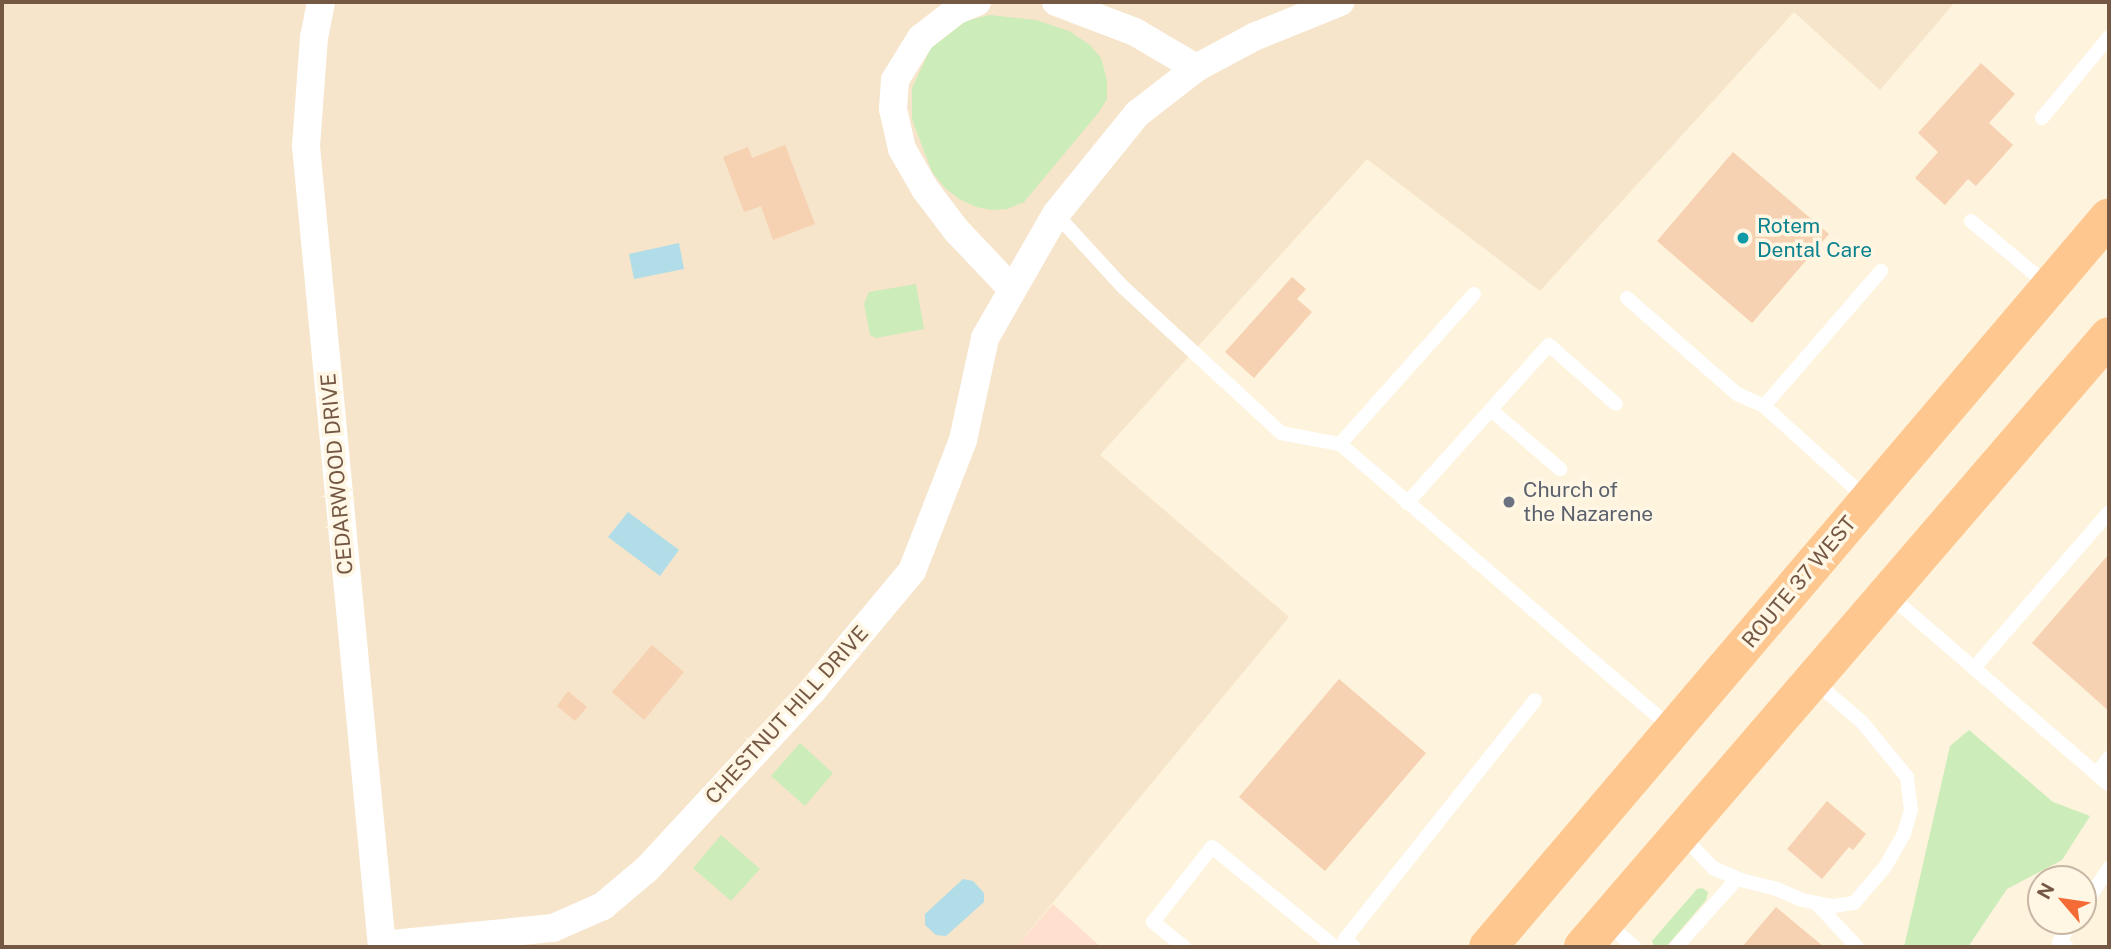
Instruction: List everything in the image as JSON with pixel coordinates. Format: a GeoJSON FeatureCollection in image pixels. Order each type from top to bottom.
{"type":"FeatureCollection","features":[{"type":"Feature","properties":{"kind":"highway","name":"ROUTE 37 WEST"},"geometry":{"type":"LineString","coordinates":[[1488,947],[2109,217]]}},
{"type":"Feature","properties":{"kind":"highway"},"geometry":{"type":"LineString","coordinates":[[1594,935],[1888,593],[2104,351]]}},
{"type":"Feature","properties":{"kind":"street","name":"CEDARWOOD DRIVE"},"geometry":{"type":"LineString","coordinates":[[321,2],[314,37],[306,146],[382,946]]}},
{"type":"Feature","properties":{"kind":"street"},"geometry":{"type":"LineString","coordinates":[[977,2],[957,10],[921,38],[895,79],[893,109],[902,149],[925,189],[956,230],[1012,289]]}},
{"type":"Feature","properties":{"kind":"street"},"geometry":{"type":"LineString","coordinates":[[1056,2],[1135,32],[1196,68]]}},
{"type":"Feature","properties":{"kind":"street","name":"CHESTNUT HILL DRIVE"},"geometry":{"type":"LineString","coordinates":[[382,946],[553,928],[603,906],[647,869],[812,691],[912,571],[964,440],[985,338],[1056,214],[1137,114],[1196,68],[1256,36],[1340,2]]}},
{"type":"Feature","properties":{"kind":"lane"},"geometry":{"type":"LineString","coordinates":[[2042,118],[2109,37]]}},
{"type":"Feature","properties":{"kind":"lane"},"geometry":{"type":"LineString","coordinates":[[1056,214],[1123,287],[1282,433],[1340,444],[1673,730]]}},
{"type":"Feature","properties":{"kind":"lane"},"geometry":{"type":"LineString","coordinates":[[1971,221],[2050,287]]}},
{"type":"Feature","properties":{"kind":"lane"},"geometry":{"type":"LineString","coordinates":[[1764,406],[1881,271]]}},
{"type":"Feature","properties":{"kind":"lane"},"geometry":{"type":"LineString","coordinates":[[1340,444],[1474,294]]}},
{"type":"Feature","properties":{"kind":"lane"},"geometry":{"type":"LineString","coordinates":[[1627,298],[1737,394],[1764,406],[1868,500]]}},
{"type":"Feature","properties":{"kind":"lane"},"geometry":{"type":"LineString","coordinates":[[1407,503],[1549,345],[1616,404]]}},
{"type":"Feature","properties":{"kind":"lane"},"geometry":{"type":"LineString","coordinates":[[1491,410],[1560,469]]}},
{"type":"Feature","properties":{"kind":"lane"},"geometry":{"type":"LineString","coordinates":[[1975,668],[2109,512]]}},
{"type":"Feature","properties":{"kind":"lane"},"geometry":{"type":"LineString","coordinates":[[1888,593],[2109,785]]}},
{"type":"Feature","properties":{"kind":"lane"},"geometry":{"type":"LineString","coordinates":[[1681,834],[1713,868],[1816,903],[1834,906],[1854,903],[1885,867],[1904,834],[1911,810],[1907,777],[1891,754],[1862,722],[1813,680]]}},
{"type":"Feature","properties":{"kind":"lane"},"geometry":{"type":"LineString","coordinates":[[1184,947],[1153,922],[1212,847],[1343,945],[1535,700]]}},
{"type":"Feature","properties":{"kind":"lane"},"geometry":{"type":"LineString","coordinates":[[2096,774],[2109,758]]}},
{"type":"Feature","properties":{"kind":"lane"},"geometry":{"type":"LineString","coordinates":[[2097,886],[2109,868]]}},
{"type":"Feature","properties":{"kind":"lane"},"geometry":{"type":"LineString","coordinates":[[1676,947],[1737,878]]}},
{"type":"Feature","properties":{"kind":"lane"},"geometry":{"type":"LineString","coordinates":[[1816,903],[1857,947]]}},
{"type":"Feature","properties":{"kind":"lane"},"geometry":{"type":"LineString","coordinates":[[1594,935],[1635,947]]}},
{"type":"Feature","properties":{"kind":"lane"},"geometry":{"type":"LineString","coordinates":[[2064,935],[2059,942],[2067,947]]}},
{"type":"Feature","properties":{"kind":"shaded area"},"geometry":{"type":"Polygon","coordinates":[[[2,2],[1955,2],[1880,90],[1794,12],[1540,291],[1367,159],[1100,455],[1289,617],[1016,947],[2,947],[2,2]]]}},
{"type":"Feature","properties":{"kind":"shaded area"},"geometry":{"type":"Polygon","coordinates":[[[1053,904],[1101,947],[1016,947],[1053,904]]]}},
{"type":"Feature","properties":{"kind":"green space"},"geometry":{"type":"Polygon","coordinates":[[[990,15],[1036,20],[1069,31],[1090,45],[1101,58],[1107,80],[1107,99],[1099,112],[1024,202],[1007,209],[992,210],[976,207],[945,188],[932,172],[912,119],[912,88],[931,48],[966,21],[990,15]]]}},
{"type":"Feature","properties":{"kind":"green space"},"geometry":{"type":"Polygon","coordinates":[[[916,284],[924,329],[876,338],[870,335],[864,304],[869,292],[916,284]]]}},
{"type":"Feature","properties":{"kind":"green space"},"geometry":{"type":"Polygon","coordinates":[[[1969,730],[2053,802],[2090,816],[2062,860],[2053,865],[2027,865],[2027,878],[2007,889],[1968,947],[1904,947],[1950,746],[1969,730]]]}},
{"type":"Feature","properties":{"kind":"green space"},"geometry":{"type":"Polygon","coordinates":[[[800,743],[833,773],[805,806],[771,776],[800,743]]]}},
{"type":"Feature","properties":{"kind":"green space"},"geometry":{"type":"Polygon","coordinates":[[[721,835],[760,869],[731,901],[693,868],[721,835]]]}},
{"type":"Feature","properties":{"kind":"green space"},"geometry":{"type":"Polygon","coordinates":[[[1702,888],[1708,892],[1706,900],[1666,947],[1654,947],[1652,941],[1697,889],[1702,888]]]}},
{"type":"Feature","properties":{"kind":"water"},"geometry":{"type":"Polygon","coordinates":[[[679,243],[684,269],[634,279],[629,254],[679,243]]]}},
{"type":"Feature","properties":{"kind":"water"},"geometry":{"type":"Polygon","coordinates":[[[628,512],[679,550],[660,576],[608,537],[628,512]]]}},
{"type":"Feature","properties":{"kind":"water"},"geometry":{"type":"Polygon","coordinates":[[[963,879],[973,881],[984,893],[984,902],[946,936],[936,935],[925,925],[925,914],[963,879]]]}},
{"type":"Feature","properties":{"kind":"building"},"geometry":{"type":"Polygon","coordinates":[[[1981,63],[2015,94],[1989,123],[2013,145],[1976,186],[1968,179],[1945,205],[1915,178],[1938,152],[1918,133],[1981,63]]]}},
{"type":"Feature","properties":{"kind":"building"},"geometry":{"type":"Polygon","coordinates":[[[785,145],[815,224],[773,240],[761,206],[744,212],[723,157],[748,147],[752,158],[785,145]]]}},
{"type":"Feature","properties":{"kind":"building","name":"Rotem Dental Care"},"geometry":{"type":"Polygon","coordinates":[[[1733,152],[1829,234],[1752,323],[1657,241],[1733,152]]]}},
{"type":"Feature","properties":{"kind":"building"},"geometry":{"type":"Polygon","coordinates":[[[1292,277],[1306,289],[1297,299],[1312,312],[1254,378],[1225,352],[1292,277]]]}},
{"type":"Feature","properties":{"kind":"building"},"geometry":{"type":"Polygon","coordinates":[[[2109,554],[2109,711],[2032,643],[2109,554]]]}},
{"type":"Feature","properties":{"kind":"building"},"geometry":{"type":"Polygon","coordinates":[[[652,645],[684,672],[644,720],[612,692],[652,645]]]}},
{"type":"Feature","properties":{"kind":"building"},"geometry":{"type":"Polygon","coordinates":[[[1339,679],[1426,753],[1325,871],[1239,797],[1339,679]]]}},
{"type":"Feature","properties":{"kind":"building"},"geometry":{"type":"Polygon","coordinates":[[[568,691],[587,707],[575,721],[557,706],[568,691]]]}},
{"type":"Feature","properties":{"kind":"building"},"geometry":{"type":"Polygon","coordinates":[[[1827,801],[1866,834],[1853,850],[1849,847],[1822,879],[1787,849],[1827,801]]]}},
{"type":"Feature","properties":{"kind":"building"},"geometry":{"type":"Polygon","coordinates":[[[1776,907],[1824,947],[1742,947],[1776,907]]]}},
{"type":"Feature","properties":{"kind":"place","name":"Rotem Dental Care"},"geometry":{"type":"Point","coordinates":[1743,238]}},
{"type":"Feature","properties":{"kind":"place","name":"Church of the Nazarene"},"geometry":{"type":"Point","coordinates":[1509,502]}}]}
